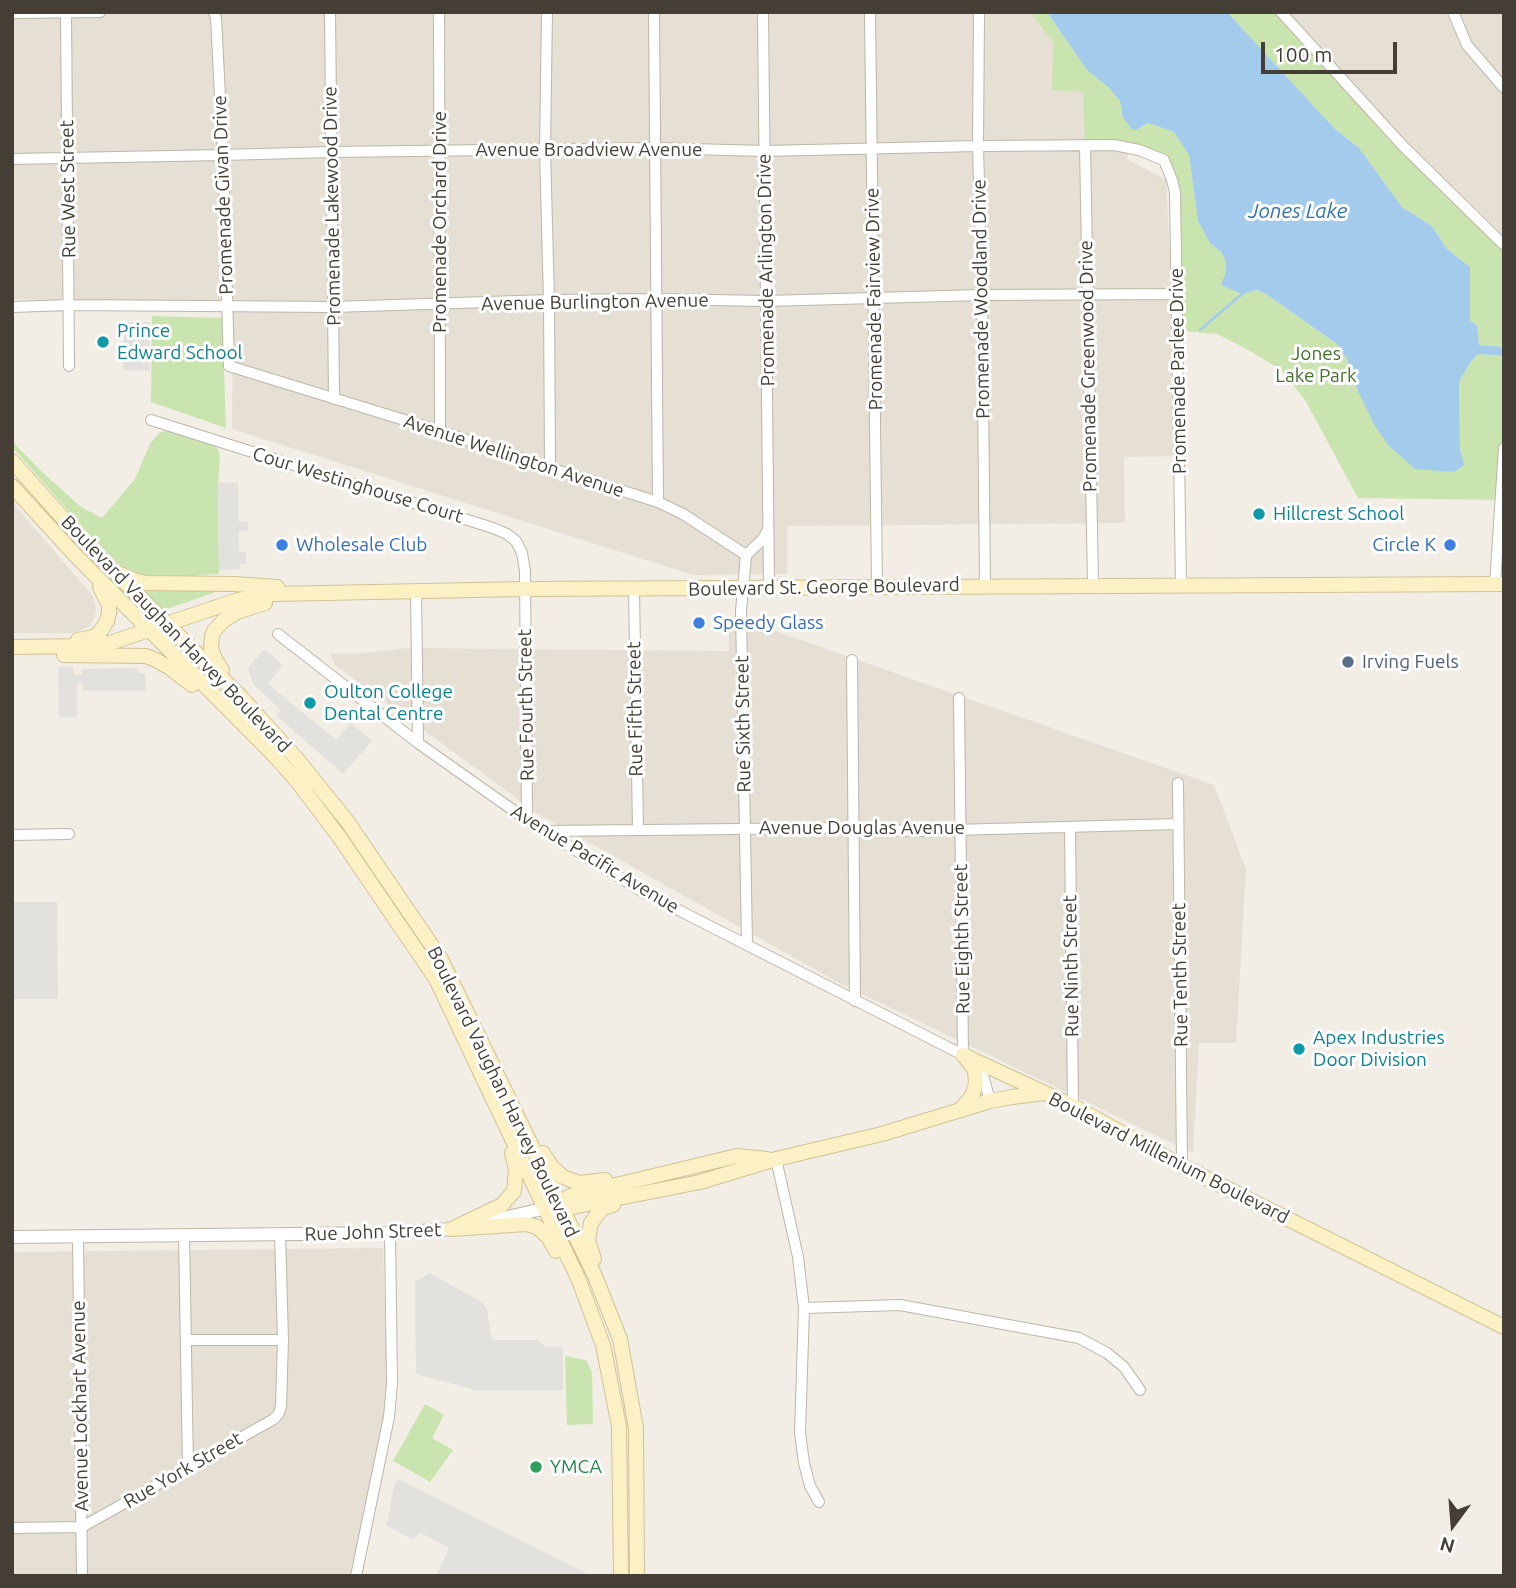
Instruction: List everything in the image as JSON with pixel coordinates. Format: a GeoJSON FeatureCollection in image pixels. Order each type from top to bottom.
{"type":"FeatureCollection","features":[{"type":"Feature","properties":{"kind":"main road","name":"Boulevard Vaughan Harvey Boulevard"},"geometry":{"type":"LineString","coordinates":[[12,461],[86,544],[241,697],[289,749],[348,821],[441,959],[509,1115],[545,1208],[578,1278],[603,1345],[619,1426],[621,1576]]}},
{"type":"Feature","properties":{"kind":"main road","name":"Boulevard Vaughan Harvey Boulevard"},"geometry":{"type":"LineString","coordinates":[[12,486],[75,555],[291,775],[323,814],[436,979],[560,1205],[595,1276],[620,1339],[636,1428],[637,1576]]}},
{"type":"Feature","properties":{"kind":"main road"},"geometry":{"type":"LineString","coordinates":[[15,647],[88,639],[104,628],[109,613],[107,600],[75,555]]}},
{"type":"Feature","properties":{"kind":"main road"},"geometry":{"type":"LineString","coordinates":[[112,570],[146,583],[234,584],[355,593]]}},
{"type":"Feature","properties":{"kind":"main road","name":"Boulevard St. George Boulevard"},"geometry":{"type":"LineString","coordinates":[[15,647],[101,645],[249,597],[273,594],[525,589],[1499,584]]}},
{"type":"Feature","properties":{"kind":"main road"},"geometry":{"type":"LineString","coordinates":[[241,697],[212,654],[212,636],[223,621],[237,612],[258,605],[355,593]]}},
{"type":"Feature","properties":{"kind":"main road"},"geometry":{"type":"LineString","coordinates":[[15,647],[70,656],[136,655],[154,659],[177,672],[272,754]]}},
{"type":"Feature","properties":{"kind":"main road"},"geometry":{"type":"LineString","coordinates":[[963,1055],[1045,1093]]}},
{"type":"Feature","properties":{"kind":"main road"},"geometry":{"type":"LineString","coordinates":[[960,1110],[972,1096],[976,1084],[975,1070],[963,1055]]}},
{"type":"Feature","properties":{"kind":"main road","name":"Boulevard Millenium Boulevard"},"geometry":{"type":"LineString","coordinates":[[560,1205],[573,1207],[660,1182],[700,1182],[776,1159],[882,1134],[990,1101],[1045,1093],[1182,1166],[1504,1327]]}},
{"type":"Feature","properties":{"kind":"main road"},"geometry":{"type":"LineString","coordinates":[[509,1115],[563,1177],[579,1182],[660,1182]]}},
{"type":"Feature","properties":{"kind":"main road"},"geometry":{"type":"LineString","coordinates":[[451,1229],[502,1206],[514,1191],[516,1170],[509,1115]]}},
{"type":"Feature","properties":{"kind":"main road"},"geometry":{"type":"LineString","coordinates":[[608,1310],[588,1240],[591,1223],[602,1208],[660,1182]]}},
{"type":"Feature","properties":{"kind":"main road"},"geometry":{"type":"LineString","coordinates":[[451,1229],[526,1224],[537,1227],[548,1237],[592,1316]]}},
{"type":"Feature","properties":{"kind":"street"},"geometry":{"type":"LineString","coordinates":[[12,13],[100,12]]}},
{"type":"Feature","properties":{"kind":"street","name":"Promenade Givan Drive"},"geometry":{"type":"LineString","coordinates":[[214,12],[223,155],[229,366],[240,370]]}},
{"type":"Feature","properties":{"kind":"street","name":"Promenade Lakewood Drive"},"geometry":{"type":"LineString","coordinates":[[330,12],[334,399]]}},
{"type":"Feature","properties":{"kind":"street","name":"Promenade Orchard Drive"},"geometry":{"type":"LineString","coordinates":[[439,12],[440,431]]}},
{"type":"Feature","properties":{"kind":"street"},"geometry":{"type":"LineString","coordinates":[[547,12],[545,150],[550,468]]}},
{"type":"Feature","properties":{"kind":"street"},"geometry":{"type":"LineString","coordinates":[[654,12],[658,502]]}},
{"type":"Feature","properties":{"kind":"street","name":"Promenade Arlington Drive"},"geometry":{"type":"LineString","coordinates":[[763,12],[769,588]]}},
{"type":"Feature","properties":{"kind":"street","name":"Promenade Fairview Drive"},"geometry":{"type":"LineString","coordinates":[[870,12],[877,587]]}},
{"type":"Feature","properties":{"kind":"street","name":"Promenade Woodland Drive"},"geometry":{"type":"LineString","coordinates":[[979,12],[978,146],[985,586]]}},
{"type":"Feature","properties":{"kind":"street"},"geometry":{"type":"LineString","coordinates":[[1281,12],[1403,146],[1504,245]]}},
{"type":"Feature","properties":{"kind":"street"},"geometry":{"type":"LineString","coordinates":[[1453,12],[1467,44],[1504,88]]}},
{"type":"Feature","properties":{"kind":"street","name":"Rue West Street"},"geometry":{"type":"LineString","coordinates":[[66,13],[69,366]]}},
{"type":"Feature","properties":{"kind":"street","name":"Avenue Broadview Avenue"},"geometry":{"type":"LineString","coordinates":[[12,159],[439,150],[656,148],[765,151],[1114,145],[1139,150],[1164,160]]}},
{"type":"Feature","properties":{"kind":"street","name":"Promenade Greenwood Drive"},"geometry":{"type":"LineString","coordinates":[[1085,146],[1093,585]]}},
{"type":"Feature","properties":{"kind":"street","name":"Promenade Parlee Drive"},"geometry":{"type":"LineString","coordinates":[[1164,160],[1175,192],[1181,585]]}},
{"type":"Feature","properties":{"kind":"street","name":"Avenue Burlington Avenue"},"geometry":{"type":"LineString","coordinates":[[12,307],[333,307],[549,300],[766,301],[982,295],[1177,294]]}},
{"type":"Feature","properties":{"kind":"street","name":"Avenue Wellington Avenue"},"geometry":{"type":"LineString","coordinates":[[240,370],[658,502],[683,514],[746,555]]}},
{"type":"Feature","properties":{"kind":"street","name":"Cour Westinghouse Court"},"geometry":{"type":"LineString","coordinates":[[150,420],[500,530],[512,537],[519,547],[523,559],[525,589]]}},
{"type":"Feature","properties":{"kind":"street"},"geometry":{"type":"LineString","coordinates":[[1499,584],[1504,448]]}},
{"type":"Feature","properties":{"kind":"street"},"geometry":{"type":"LineString","coordinates":[[743,588],[746,555],[762,540],[769,527]]}},
{"type":"Feature","properties":{"kind":"street","name":"Rue Sixth Street"},"geometry":{"type":"LineString","coordinates":[[743,588],[741,611],[747,944]]}},
{"type":"Feature","properties":{"kind":"street","name":"Rue Fourth Street"},"geometry":{"type":"LineString","coordinates":[[525,589],[527,820]]}},
{"type":"Feature","properties":{"kind":"street","name":"Rue Fifth Street"},"geometry":{"type":"LineString","coordinates":[[634,589],[638,829]]}},
{"type":"Feature","properties":{"kind":"street"},"geometry":{"type":"LineString","coordinates":[[416,591],[418,743]]}},
{"type":"Feature","properties":{"kind":"street","name":"Avenue Pacific Avenue"},"geometry":{"type":"LineString","coordinates":[[278,634],[418,743],[527,820],[643,892],[963,1055],[972,1061],[983,1075],[990,1101]]}},
{"type":"Feature","properties":{"kind":"street"},"geometry":{"type":"LineString","coordinates":[[852,660],[855,1001]]}},
{"type":"Feature","properties":{"kind":"street","name":"Rue Eighth Street"},"geometry":{"type":"LineString","coordinates":[[959,698],[963,1055]]}},
{"type":"Feature","properties":{"kind":"street","name":"Rue Tenth Street"},"geometry":{"type":"LineString","coordinates":[[1178,783],[1182,1166]]}},
{"type":"Feature","properties":{"kind":"street","name":"Avenue Douglas Avenue"},"geometry":{"type":"LineString","coordinates":[[545,831],[745,828],[915,831],[1178,824]]}},
{"type":"Feature","properties":{"kind":"street","name":"Rue Ninth Street"},"geometry":{"type":"LineString","coordinates":[[1070,827],[1073,1106]]}},
{"type":"Feature","properties":{"kind":"street"},"geometry":{"type":"LineString","coordinates":[[12,835],[69,834]]}},
{"type":"Feature","properties":{"kind":"street"},"geometry":{"type":"LineString","coordinates":[[776,1159],[798,1257],[804,1308],[800,1433],[803,1463],[810,1486],[819,1502]]}},
{"type":"Feature","properties":{"kind":"street","name":"Rue John Street"},"geometry":{"type":"LineString","coordinates":[[12,1237],[390,1233],[451,1229],[560,1205]]}},
{"type":"Feature","properties":{"kind":"street"},"geometry":{"type":"LineString","coordinates":[[356,1576],[389,1417],[392,1384],[390,1233]]}},
{"type":"Feature","properties":{"kind":"street"},"geometry":{"type":"LineString","coordinates":[[184,1234],[188,1466]]}},
{"type":"Feature","properties":{"kind":"street"},"geometry":{"type":"LineString","coordinates":[[186,1340],[283,1340],[280,1234]]}},
{"type":"Feature","properties":{"kind":"street","name":"Avenue Lockhart Avenue"},"geometry":{"type":"LineString","coordinates":[[78,1236],[82,1576]]}},
{"type":"Feature","properties":{"kind":"street"},"geometry":{"type":"LineString","coordinates":[[804,1308],[900,1305],[1079,1338],[1107,1353],[1124,1367],[1140,1390]]}},
{"type":"Feature","properties":{"kind":"street","name":"Rue York Street"},"geometry":{"type":"LineString","coordinates":[[12,1528],[82,1527],[274,1419],[281,1406],[283,1340]]}},
{"type":"Feature","properties":{"kind":"shaded area"},"geometry":{"type":"Polygon","coordinates":[[[12,12],[1047,12],[1133,130],[1127,159],[1166,180],[1180,456],[1124,457],[1125,523],[787,526],[787,574],[693,575],[232,429],[233,303],[12,299],[12,12]]]}},
{"type":"Feature","properties":{"kind":"shaded area"},"geometry":{"type":"Polygon","coordinates":[[[1285,12],[1504,12],[1504,235],[1368,104],[1285,12]]]}},
{"type":"Feature","properties":{"kind":"shaded area"},"geometry":{"type":"Polygon","coordinates":[[[124,322],[150,322],[150,371],[123,370],[124,322]]]}},
{"type":"Feature","properties":{"kind":"shaded area"},"geometry":{"type":"Polygon","coordinates":[[[218,483],[238,483],[239,522],[248,522],[248,531],[239,531],[239,551],[246,552],[246,564],[240,564],[240,569],[219,570],[218,483]]]}},
{"type":"Feature","properties":{"kind":"shaded area"},"geometry":{"type":"Polygon","coordinates":[[[12,502],[93,596],[95,617],[88,627],[74,633],[12,633],[12,502]]]}},
{"type":"Feature","properties":{"kind":"shaded area"},"geometry":{"type":"Polygon","coordinates":[[[728,617],[761,626],[1214,785],[1246,869],[1236,1043],[1199,1043],[1193,1153],[841,984],[535,812],[335,665],[330,654],[408,648],[729,651],[728,617]]]}},
{"type":"Feature","properties":{"kind":"shaded area"},"geometry":{"type":"Polygon","coordinates":[[[264,649],[283,665],[268,684],[336,740],[351,723],[372,741],[343,774],[277,716],[281,710],[253,684],[248,668],[264,649]]]}},
{"type":"Feature","properties":{"kind":"shaded area"},"geometry":{"type":"Polygon","coordinates":[[[58,667],[73,667],[74,675],[82,675],[82,669],[138,668],[138,673],[145,673],[146,691],[83,691],[83,684],[77,684],[77,717],[59,717],[58,667]]]}},
{"type":"Feature","properties":{"kind":"shaded area"},"geometry":{"type":"Polygon","coordinates":[[[12,902],[57,902],[58,999],[12,999],[12,902]]]}},
{"type":"Feature","properties":{"kind":"shaded area"},"geometry":{"type":"Polygon","coordinates":[[[383,1248],[387,1384],[384,1421],[350,1576],[12,1576],[12,1252],[383,1248]]]}},
{"type":"Feature","properties":{"kind":"shaded area"},"geometry":{"type":"Polygon","coordinates":[[[429,1273],[482,1302],[487,1310],[492,1340],[538,1340],[546,1347],[563,1347],[563,1390],[475,1390],[416,1374],[415,1282],[429,1273]]]}},
{"type":"Feature","properties":{"kind":"shaded area"},"geometry":{"type":"Polygon","coordinates":[[[398,1479],[588,1576],[436,1576],[449,1548],[419,1532],[414,1540],[385,1525],[398,1479]]]}},
{"type":"Feature","properties":{"kind":"green space","name":"Jones Lake Park"},"geometry":{"type":"Polygon","coordinates":[[[1031,12],[1047,12],[1087,70],[1120,101],[1123,118],[1139,129],[1148,123],[1174,132],[1189,155],[1198,221],[1210,243],[1221,252],[1226,262],[1226,272],[1242,294],[1257,290],[1266,294],[1337,344],[1347,359],[1357,389],[1440,470],[1453,472],[1464,465],[1460,448],[1459,382],[1478,354],[1504,356],[1504,500],[1358,498],[1305,400],[1281,370],[1217,334],[1181,331],[1175,192],[1164,160],[1139,150],[1085,146],[1083,92],[1052,90],[1053,42],[1031,12]]]}},
{"type":"Feature","properties":{"kind":"green space"},"geometry":{"type":"Polygon","coordinates":[[[1227,12],[1281,12],[1504,245],[1504,347],[1479,345],[1477,325],[1470,321],[1470,267],[1447,249],[1432,226],[1402,207],[1359,148],[1335,129],[1227,12]]]}},
{"type":"Feature","properties":{"kind":"green space"},"geometry":{"type":"Polygon","coordinates":[[[152,316],[222,318],[226,428],[151,402],[152,316]]]}},
{"type":"Feature","properties":{"kind":"green space"},"geometry":{"type":"Polygon","coordinates":[[[165,431],[214,445],[219,451],[219,574],[146,578],[122,568],[12,447],[12,441],[81,507],[102,518],[135,479],[150,444],[159,433],[165,431]]]}},
{"type":"Feature","properties":{"kind":"green space"},"geometry":{"type":"Polygon","coordinates":[[[147,588],[216,588],[216,592],[164,610],[146,593],[147,588]]]}},
{"type":"Feature","properties":{"kind":"green space"},"geometry":{"type":"Polygon","coordinates":[[[565,1356],[586,1360],[592,1372],[593,1424],[567,1425],[565,1356]]]}},
{"type":"Feature","properties":{"kind":"green space"},"geometry":{"type":"Polygon","coordinates":[[[425,1404],[444,1415],[432,1438],[453,1450],[430,1482],[393,1461],[425,1404]]]}},
{"type":"Feature","properties":{"kind":"water","name":"Jones Lake"},"geometry":{"type":"Polygon","coordinates":[[[1047,12],[1227,12],[1335,129],[1359,148],[1402,207],[1432,226],[1447,249],[1470,267],[1470,321],[1477,325],[1479,345],[1504,347],[1504,356],[1478,354],[1459,382],[1460,448],[1464,465],[1454,472],[1415,469],[1388,445],[1375,426],[1357,389],[1347,359],[1337,344],[1266,294],[1257,290],[1242,294],[1221,285],[1226,272],[1226,262],[1221,252],[1210,243],[1198,221],[1189,155],[1174,132],[1148,123],[1133,130],[1123,118],[1120,101],[1087,70],[1047,12]]]}},
{"type":"Feature","properties":{"kind":"waterway"},"geometry":{"type":"LineString","coordinates":[[1200,330],[1242,294]]}},
{"type":"Feature","properties":{"kind":"place","name":"Prince Edward School"},"geometry":{"type":"Point","coordinates":[103,342]}},
{"type":"Feature","properties":{"kind":"place","name":"Hillcrest School"},"geometry":{"type":"Point","coordinates":[1259,514]}},
{"type":"Feature","properties":{"kind":"place","name":"Wholesale Club"},"geometry":{"type":"Point","coordinates":[282,545]}},
{"type":"Feature","properties":{"kind":"place","name":"Circle K"},"geometry":{"type":"Point","coordinates":[1450,545]}},
{"type":"Feature","properties":{"kind":"place","name":"Speedy Glass"},"geometry":{"type":"Point","coordinates":[699,623]}},
{"type":"Feature","properties":{"kind":"place","name":"Irving Fuels"},"geometry":{"type":"Point","coordinates":[1348,662]}},
{"type":"Feature","properties":{"kind":"place","name":"Oulton College Dental Centre"},"geometry":{"type":"Point","coordinates":[310,703]}},
{"type":"Feature","properties":{"kind":"place","name":"Apex Industries Door Division"},"geometry":{"type":"Point","coordinates":[1299,1049]}},
{"type":"Feature","properties":{"kind":"place","name":"YMCA"},"geometry":{"type":"Point","coordinates":[536,1467]}}]}
